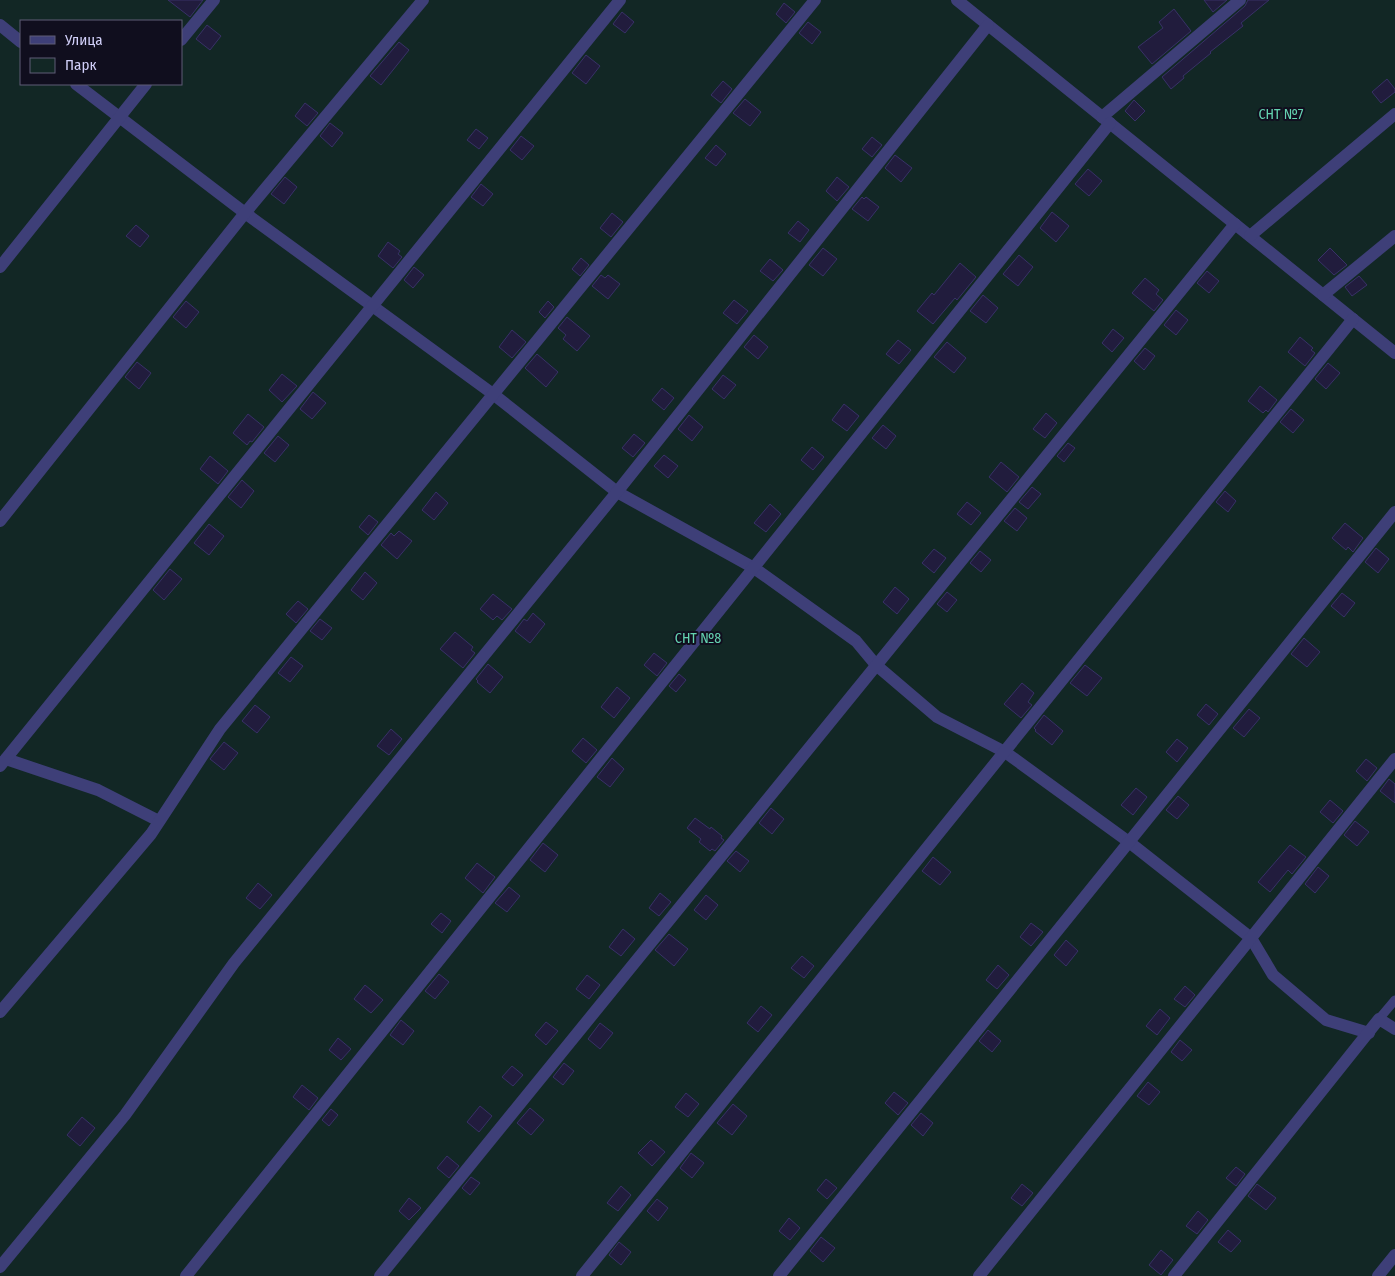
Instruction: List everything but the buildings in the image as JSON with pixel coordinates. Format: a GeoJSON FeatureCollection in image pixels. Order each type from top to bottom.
{"type":"FeatureCollection","features":[{"type":"Feature","properties":{"kind":"street"},"geometry":{"type":"LineString","coordinates":[[182,39],[214,0]]}},
{"type":"Feature","properties":{"kind":"street"},"geometry":{"type":"LineString","coordinates":[[0,521],[245,213],[423,0]]}},
{"type":"Feature","properties":{"kind":"street"},"geometry":{"type":"LineString","coordinates":[[159,820],[98,790],[3,763],[620,0]]}},
{"type":"Feature","properties":{"kind":"street"},"geometry":{"type":"LineString","coordinates":[[0,1012],[150,834],[220,729],[815,0]]}},
{"type":"Feature","properties":{"kind":"street"},"geometry":{"type":"LineString","coordinates":[[957,0],[1395,353]]}},
{"type":"Feature","properties":{"kind":"street"},"geometry":{"type":"LineString","coordinates":[[186,1276],[754,568],[1106,120],[1240,0]]}},
{"type":"Feature","properties":{"kind":"street"},"geometry":{"type":"LineString","coordinates":[[0,25],[20,41]]}},
{"type":"Feature","properties":{"kind":"street"},"geometry":{"type":"LineString","coordinates":[[0,1267],[125,1115],[234,963],[617,492],[988,25]]}},
{"type":"Feature","properties":{"kind":"street"},"geometry":{"type":"LineString","coordinates":[[77,85],[245,213],[493,394],[617,492],[754,568],[856,641],[876,665],[937,717],[1005,752],[1128,842],[1251,938],[1273,975],[1326,1020],[1369,1033]]}},
{"type":"Feature","properties":{"kind":"street"},"geometry":{"type":"LineString","coordinates":[[0,267],[145,85]]}},
{"type":"Feature","properties":{"kind":"street"},"geometry":{"type":"LineString","coordinates":[[1250,236],[1395,114]]}},
{"type":"Feature","properties":{"kind":"street"},"geometry":{"type":"LineString","coordinates":[[380,1276],[1234,224]]}},
{"type":"Feature","properties":{"kind":"street"},"geometry":{"type":"LineString","coordinates":[[1324,295],[1395,236]]}},
{"type":"Feature","properties":{"kind":"street"},"geometry":{"type":"LineString","coordinates":[[582,1276],[1353,319]]}},
{"type":"Feature","properties":{"kind":"street"},"geometry":{"type":"LineString","coordinates":[[779,1276],[1395,512]]}},
{"type":"Feature","properties":{"kind":"street"},"geometry":{"type":"LineString","coordinates":[[979,1276],[1395,759]]}},
{"type":"Feature","properties":{"kind":"street"},"geometry":{"type":"LineString","coordinates":[[1174,1276],[1379,1019],[1395,1029]]}},
{"type":"Feature","properties":{"kind":"street"},"geometry":{"type":"LineString","coordinates":[[1378,1276],[1395,1254]]}},
{"type":"Feature","properties":{"kind":"lane"},"geometry":{"type":"LineString","coordinates":[[1379,1019],[1395,1000]]}},
{"type":"Feature","properties":{"kind":"green space","name":"СНТ №8"},"geometry":{"type":"Polygon","coordinates":[[[0,0],[1395,0],[1395,1276],[0,1276],[0,0]]]}},
{"type":"Feature","properties":{"kind":"park label","name":"СНТ №7"},"geometry":{"type":"Point","coordinates":[1281,114]}}]}
